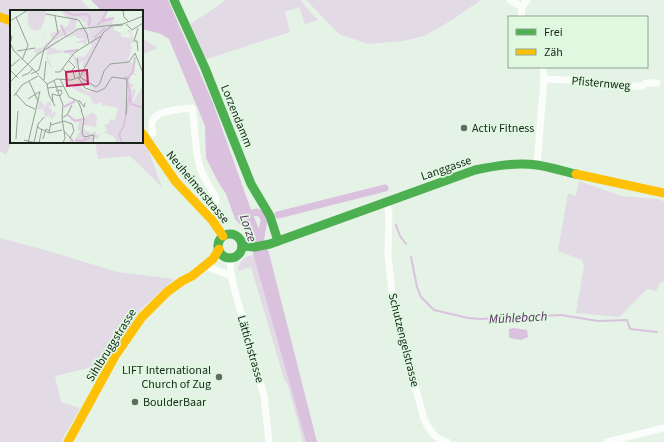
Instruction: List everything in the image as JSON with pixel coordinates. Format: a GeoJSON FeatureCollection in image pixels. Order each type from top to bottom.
{"type":"FeatureCollection","features":[{"type":"Feature","properties":{"kind":"main road","name":"Lorzendamm"},"geometry":{"type":"LineString","coordinates":[[174,0],[205,68],[251,184],[270,216],[274,243]]}},
{"type":"Feature","properties":{"kind":"main road"},"geometry":{"type":"LineString","coordinates":[[0,17],[10,21]]}},
{"type":"Feature","properties":{"kind":"main road","name":"Neuheimerstrasse"},"geometry":{"type":"LineString","coordinates":[[143,135],[162,164],[189,197],[218,226],[223,236]]}},
{"type":"Feature","properties":{"kind":"main road","name":"Langgasse"},"geometry":{"type":"LineString","coordinates":[[246,246],[259,246],[274,243],[475,170],[504,164],[537,166],[664,192]]}},
{"type":"Feature","properties":{"kind":"main road"},"geometry":{"type":"LineString","coordinates":[[227,234],[234,235],[246,246],[234,257],[224,254],[218,243],[223,236],[227,234]]}},
{"type":"Feature","properties":{"kind":"main road","name":"Sihlbruggstrasse"},"geometry":{"type":"LineString","coordinates":[[192,276],[202,274],[211,268],[222,260],[224,254]]}},
{"type":"Feature","properties":{"kind":"main road","name":"Sihlbruggstrasse"},"geometry":{"type":"LineString","coordinates":[[68,442],[112,362],[142,317],[167,292],[192,276],[213,259],[224,254]]}},
{"type":"Feature","properties":{"kind":"street"},"geometry":{"type":"LineString","coordinates":[[510,0],[522,7]]}},
{"type":"Feature","properties":{"kind":"street"},"geometry":{"type":"LineString","coordinates":[[521,16],[522,7],[526,0]]}},
{"type":"Feature","properties":{"kind":"street"},"geometry":{"type":"LineString","coordinates":[[537,166],[544,68]]}},
{"type":"Feature","properties":{"kind":"street","name":"Pfisternweg"},"geometry":{"type":"LineString","coordinates":[[544,79],[590,81],[604,86],[642,86],[646,83],[657,83]]}},
{"type":"Feature","properties":{"kind":"street"},"geometry":{"type":"LineString","coordinates":[[153,133],[152,124],[155,118],[171,110],[192,108],[195,121],[197,157],[200,169],[216,198],[214,208],[208,216]]}},
{"type":"Feature","properties":{"kind":"street","name":"Schutzengelstrasse"},"geometry":{"type":"LineString","coordinates":[[386,202],[389,213],[388,254],[392,304],[424,419],[429,429],[435,436],[447,442]]}},
{"type":"Feature","properties":{"kind":"street","name":"Lättichstrasse"},"geometry":{"type":"LineString","coordinates":[[224,254],[232,276],[264,396],[269,442]]}},
{"type":"Feature","properties":{"kind":"street"},"geometry":{"type":"LineString","coordinates":[[211,268],[232,276]]}},
{"type":"Feature","properties":{"kind":"street"},"geometry":{"type":"LineString","coordinates":[[607,442],[664,428]]}},
{"type":"Feature","properties":{"kind":"shaded area"},"geometry":{"type":"Polygon","coordinates":[[[0,0],[81,0],[90,10],[10,10],[10,143],[12,143],[6,155],[0,151],[0,0]]]}},
{"type":"Feature","properties":{"kind":"shaded area"},"geometry":{"type":"Polygon","coordinates":[[[224,0],[300,0],[318,20],[305,24],[299,7],[285,12],[290,32],[207,59],[204,56],[191,25],[189,25],[225,1],[224,0]]]}},
{"type":"Feature","properties":{"kind":"shaded area"},"geometry":{"type":"Polygon","coordinates":[[[306,0],[481,0],[452,20],[424,36],[403,41],[368,44],[339,34],[306,0]]]}},
{"type":"Feature","properties":{"kind":"shaded area"},"geometry":{"type":"Polygon","coordinates":[[[143,39],[158,48],[143,55],[143,39]]]}},
{"type":"Feature","properties":{"kind":"shaded area"},"geometry":{"type":"Polygon","coordinates":[[[143,135],[162,187],[130,156],[98,159],[95,143],[143,143],[143,135]]]}},
{"type":"Feature","properties":{"kind":"shaded area"},"geometry":{"type":"Polygon","coordinates":[[[579,181],[622,196],[664,201],[664,282],[661,282],[656,291],[647,289],[619,317],[576,313],[584,266],[582,260],[558,251],[568,193],[576,196],[579,181]]]}},
{"type":"Feature","properties":{"kind":"shaded area"},"geometry":{"type":"Polygon","coordinates":[[[0,238],[118,272],[174,279],[142,308],[105,364],[55,376],[61,402],[80,408],[61,442],[0,442],[0,238]]]}},
{"type":"Feature","properties":{"kind":"shaded area"},"geometry":{"type":"Polygon","coordinates":[[[254,255],[306,442],[302,442],[303,441],[287,382],[285,382],[251,267],[238,271],[243,260],[254,255]]]}},
{"type":"Feature","properties":{"kind":"water","name":"Lorze"},"geometry":{"type":"Polygon","coordinates":[[[91,0],[168,0],[213,103],[250,207],[269,253],[317,442],[306,442],[247,232],[235,219],[226,194],[206,158],[205,126],[169,39],[161,34],[143,29],[143,10],[101,10],[91,0]]]}},
{"type":"Feature","properties":{"kind":"water"},"geometry":{"type":"Polygon","coordinates":[[[514,328],[527,330],[528,337],[521,340],[509,338],[509,329],[514,328]]]}},
{"type":"Feature","properties":{"kind":"waterway"},"geometry":{"type":"LineString","coordinates":[[278,215],[385,188]]}},
{"type":"Feature","properties":{"kind":"waterway","name":"Lorze"},"geometry":{"type":"LineString","coordinates":[[247,214],[257,212],[262,215],[264,219],[260,244]]}},
{"type":"Feature","properties":{"kind":"waterway","name":"Mühlebach"},"geometry":{"type":"LineString","coordinates":[[396,225],[400,236],[406,244]]}},
{"type":"Feature","properties":{"kind":"waterway","name":"Mühlebach"},"geometry":{"type":"LineString","coordinates":[[411,257],[417,287],[421,297],[434,310],[468,318],[481,319],[561,315],[598,321],[627,320],[630,329],[657,332]]}},
{"type":"Feature","properties":{"kind":"traffic: fast"},"geometry":{"type":"LineString","coordinates":[[174,0],[205,68],[251,184],[270,216],[278,241]]}},
{"type":"Feature","properties":{"kind":"traffic: fast"},"geometry":{"type":"LineString","coordinates":[[242,246],[255,247],[270,244],[475,170],[506,165],[529,164],[576,174]]}},
{"type":"Feature","properties":{"kind":"traffic: fast"},"geometry":{"type":"LineString","coordinates":[[230,234],[235,235],[241,241],[242,246],[241,251],[235,257],[230,258],[225,257],[219,251],[218,246],[219,241],[225,235],[230,234]]}},
{"type":"Feature","properties":{"kind":"traffic: slow"},"geometry":{"type":"LineString","coordinates":[[0,17],[10,21]]}},
{"type":"Feature","properties":{"kind":"traffic: slow"},"geometry":{"type":"LineString","coordinates":[[143,134],[176,182],[212,220],[223,236]]}},
{"type":"Feature","properties":{"kind":"traffic: slow"},"geometry":{"type":"LineString","coordinates":[[576,174],[664,193]]}},
{"type":"Feature","properties":{"kind":"traffic: slow"},"geometry":{"type":"LineString","coordinates":[[68,442],[115,356],[142,317],[167,292],[192,276],[213,259],[219,249]]}},
{"type":"Feature","properties":{"kind":"place","name":"Activ Fitness"},"geometry":{"type":"Point","coordinates":[464,128]}},
{"type":"Feature","properties":{"kind":"place","name":"LIFT International Church of Zug"},"geometry":{"type":"Point","coordinates":[219,377]}},
{"type":"Feature","properties":{"kind":"place","name":"BoulderBaar"},"geometry":{"type":"Point","coordinates":[135,402]}}]}
